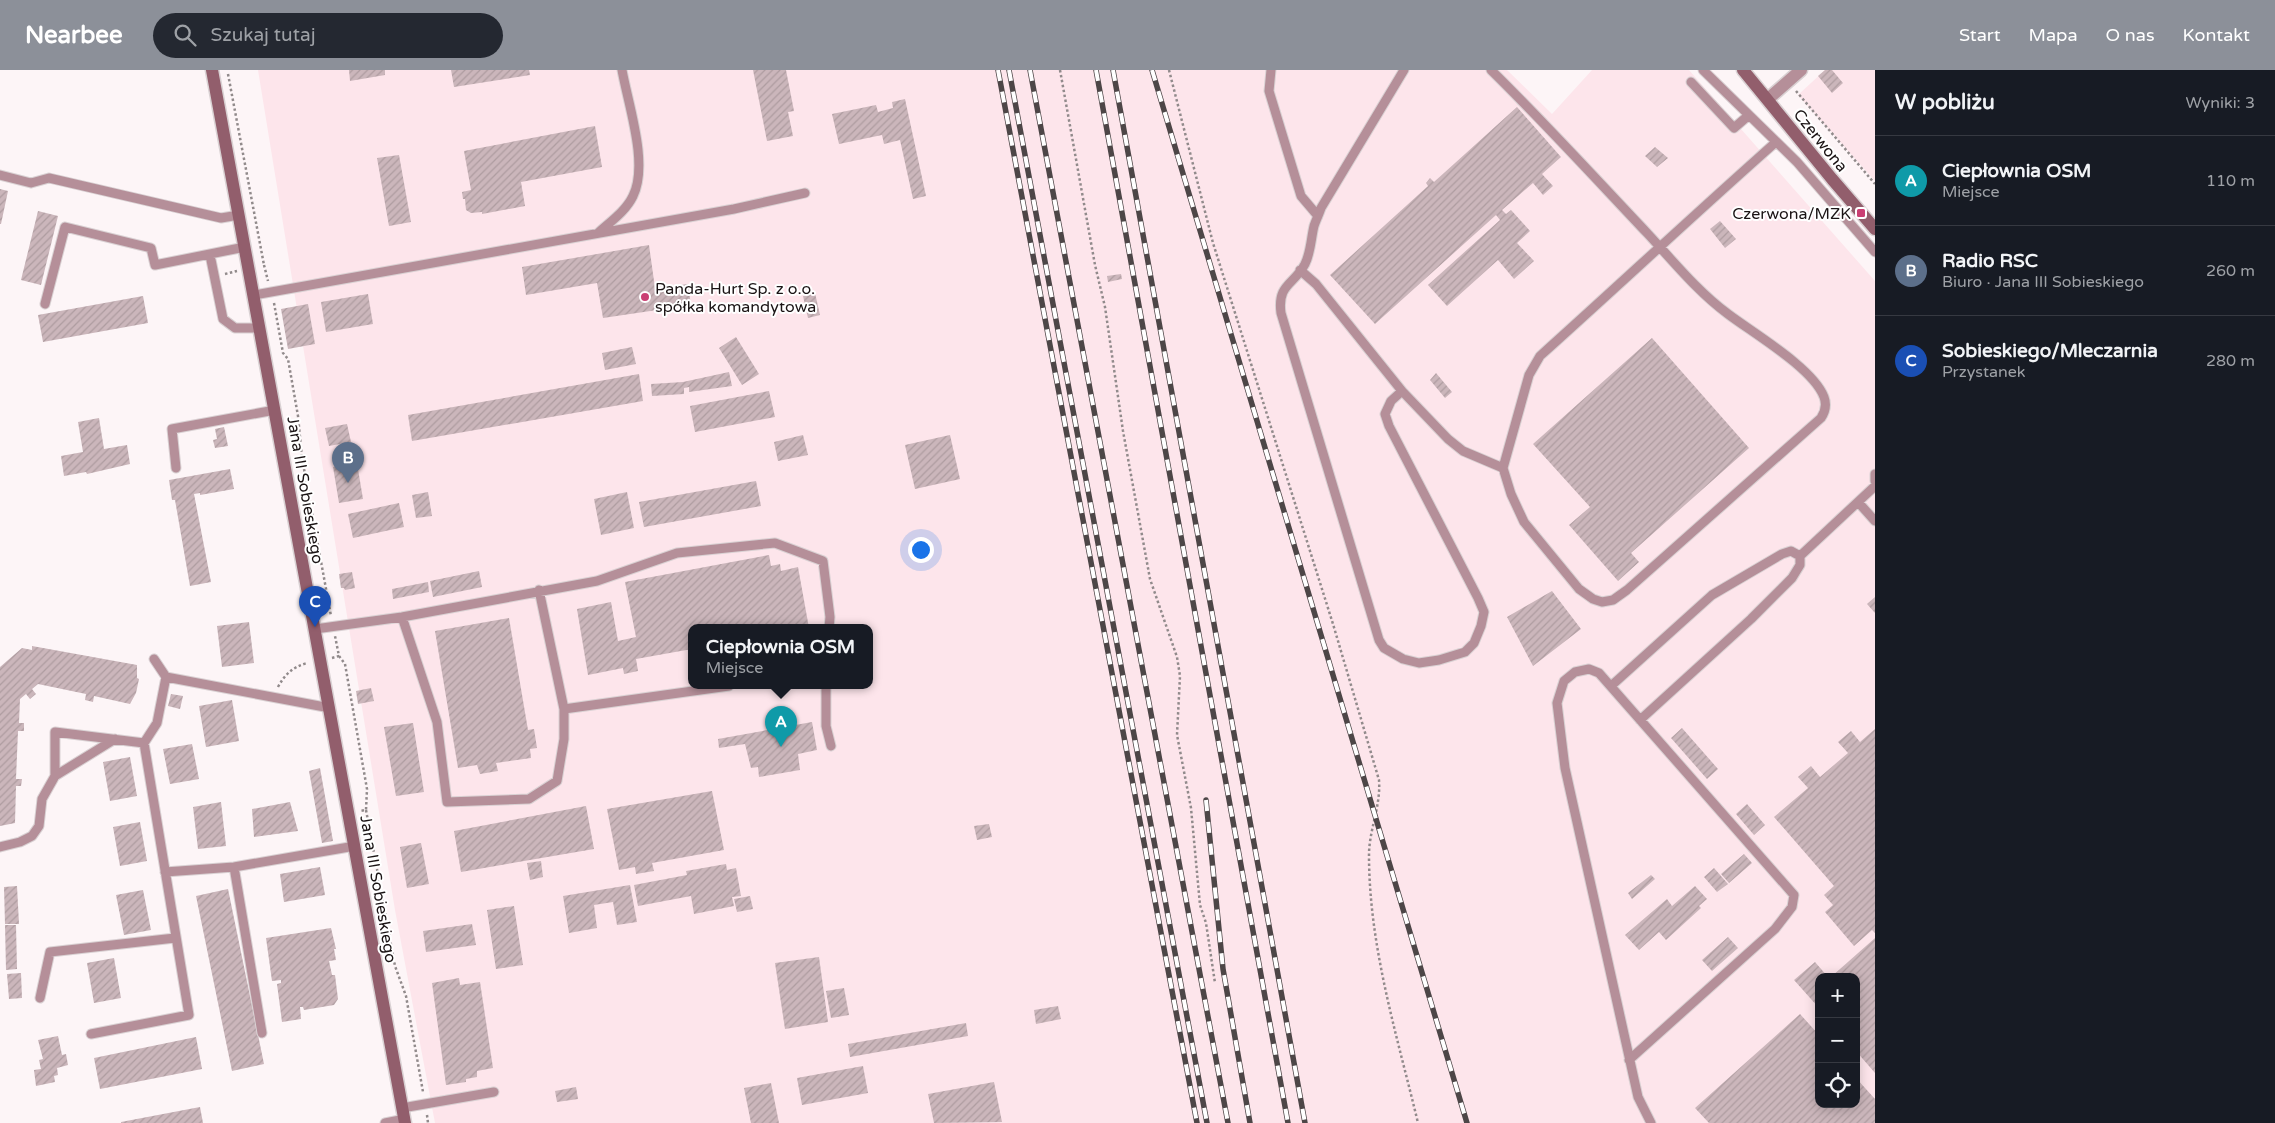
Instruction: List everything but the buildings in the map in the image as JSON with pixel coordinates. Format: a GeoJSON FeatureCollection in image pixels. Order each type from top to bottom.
{"type":"FeatureCollection","features":[{"type":"Feature","properties":{"kind":"main road","name":"Jana III Sobieskiego"},"geometry":{"type":"LineString","coordinates":[[212,70],[404,1117]]}},
{"type":"Feature","properties":{"kind":"main road","name":"Czerwona"},"geometry":{"type":"LineString","coordinates":[[1743,70],[1875,229]]}},
{"type":"Feature","properties":{"kind":"street"},"geometry":{"type":"LineString","coordinates":[[1768,99],[1801,70]]}},
{"type":"Feature","properties":{"kind":"lane"},"geometry":{"type":"LineString","coordinates":[[598,233],[619,215],[633,196],[639,172],[637,150],[622,70]]}},
{"type":"Feature","properties":{"kind":"lane"},"geometry":{"type":"LineString","coordinates":[[1271,70],[1269,91],[1301,196],[1318,216]]}},
{"type":"Feature","properties":{"kind":"lane"},"geometry":{"type":"LineString","coordinates":[[1402,392],[1391,402],[1385,414],[1388,426],[1484,612],[1474,643],[1465,652],[1439,660],[1419,663],[1403,659],[1384,648],[1376,631],[1279,301],[1283,288],[1300,270],[1310,251],[1318,216],[1404,70]]}},
{"type":"Feature","properties":{"kind":"lane"},"geometry":{"type":"LineString","coordinates":[[1491,70],[1660,247],[1710,299],[1728,314],[1765,338],[1814,381],[1825,398],[1825,411],[1821,418],[1627,590],[1613,600],[1602,602],[1593,599],[1579,589],[1524,522],[1511,494],[1503,468],[1529,375],[1540,356],[1660,247],[1776,142]]}},
{"type":"Feature","properties":{"kind":"lane"},"geometry":{"type":"LineString","coordinates":[[1703,70],[1797,162],[1875,252]]}},
{"type":"Feature","properties":{"kind":"lane"},"geometry":{"type":"LineString","coordinates":[[1691,82],[1734,128],[1749,115]]}},
{"type":"Feature","properties":{"kind":"lane"},"geometry":{"type":"LineString","coordinates":[[0,175],[31,182],[48,178],[220,218],[239,215]]}},
{"type":"Feature","properties":{"kind":"lane"},"geometry":{"type":"LineString","coordinates":[[254,295],[734,209],[805,193]]}},
{"type":"Feature","properties":{"kind":"lane"},"geometry":{"type":"LineString","coordinates":[[44,304],[65,227],[151,248],[155,265],[245,247]]}},
{"type":"Feature","properties":{"kind":"lane"},"geometry":{"type":"LineString","coordinates":[[210,255],[223,319],[235,328],[260,328]]}},
{"type":"Feature","properties":{"kind":"lane"},"geometry":{"type":"LineString","coordinates":[[1300,270],[1316,284],[1402,392],[1448,439],[1463,450],[1503,468]]}},
{"type":"Feature","properties":{"kind":"lane"},"geometry":{"type":"LineString","coordinates":[[176,468],[172,430],[274,410]]}},
{"type":"Feature","properties":{"kind":"lane"},"geometry":{"type":"LineString","coordinates":[[1875,474],[1875,481]]}},
{"type":"Feature","properties":{"kind":"lane"},"geometry":{"type":"LineString","coordinates":[[1640,720],[1751,619],[1792,578],[1800,565],[1800,556],[1875,486]]}},
{"type":"Feature","properties":{"kind":"lane"},"geometry":{"type":"LineString","coordinates":[[1858,502],[1875,522]]}},
{"type":"Feature","properties":{"kind":"lane"},"geometry":{"type":"LineString","coordinates":[[315,629],[402,617],[539,590],[597,581],[677,553],[774,543],[823,561],[829,624]]}},
{"type":"Feature","properties":{"kind":"lane"},"geometry":{"type":"LineString","coordinates":[[1611,686],[1712,595],[1782,554],[1791,551],[1800,556]]}},
{"type":"Feature","properties":{"kind":"lane"},"geometry":{"type":"LineString","coordinates":[[402,617],[437,722],[447,802],[529,799],[557,781],[564,739],[564,709],[539,590]]}},
{"type":"Feature","properties":{"kind":"lane"},"geometry":{"type":"LineString","coordinates":[[154,659],[166,676],[330,708]]}},
{"type":"Feature","properties":{"kind":"lane"},"geometry":{"type":"LineString","coordinates":[[1629,1060],[1775,929],[1792,907],[1794,895],[1611,686],[1599,673],[1589,669],[1575,672],[1564,681],[1557,703],[1565,768],[1629,1060],[1638,1097],[1651,1123]]}},
{"type":"Feature","properties":{"kind":"lane"},"geometry":{"type":"LineString","coordinates":[[91,1034],[189,1015],[144,742],[158,723],[166,676]]}},
{"type":"Feature","properties":{"kind":"lane"},"geometry":{"type":"LineString","coordinates":[[564,709],[707,689]]}},
{"type":"Feature","properties":{"kind":"lane"},"geometry":{"type":"LineString","coordinates":[[826,689],[826,726],[830,746]]}},
{"type":"Feature","properties":{"kind":"lane"},"geometry":{"type":"LineString","coordinates":[[55,776],[55,732],[144,742]]}},
{"type":"Feature","properties":{"kind":"lane"},"geometry":{"type":"LineString","coordinates":[[0,847],[20,842],[32,836],[39,826],[42,799],[55,776],[115,739]]}},
{"type":"Feature","properties":{"kind":"lane"},"geometry":{"type":"LineString","coordinates":[[165,872],[234,867],[355,846]]}},
{"type":"Feature","properties":{"kind":"lane"},"geometry":{"type":"LineString","coordinates":[[234,867],[262,1033]]}},
{"type":"Feature","properties":{"kind":"lane"},"geometry":{"type":"LineString","coordinates":[[40,998],[50,952],[175,938]]}},
{"type":"Feature","properties":{"kind":"lane"},"geometry":{"type":"LineString","coordinates":[[385,1123],[404,1117],[425,1104],[494,1092]]}},
{"type":"Feature","properties":{"kind":"path"},"geometry":{"type":"LineString","coordinates":[[1060,70],[1095,265],[1105,307],[1123,431],[1150,579],[1180,676],[1177,735],[1191,808],[1200,905],[1206,923],[1214,983]]}},
{"type":"Feature","properties":{"kind":"path"},"geometry":{"type":"LineString","coordinates":[[1170,70],[1213,243],[1333,624],[1379,780],[1380,795],[1369,854],[1373,922],[1381,973],[1418,1123]]}},
{"type":"Feature","properties":{"kind":"path"},"geometry":{"type":"LineString","coordinates":[[1788,81],[1875,184]]}},
{"type":"Feature","properties":{"kind":"path"},"geometry":{"type":"LineString","coordinates":[[366,810],[395,966],[406,996],[428,1123]]}},
{"type":"Feature","properties":{"kind":"shaded area"},"geometry":{"type":"Polygon","coordinates":[[[258,70],[1507,70],[1552,114],[1592,70],[1689,70],[1875,281],[1875,1123],[435,1123],[395,910],[258,70]]]}},
{"type":"Feature","properties":{"kind":"shaded area"},"geometry":{"type":"Polygon","coordinates":[[[1825,70],[1875,70],[1875,181],[1798,95],[1825,70]]]}},
{"type":"Feature","properties":{"kind":"railway"},"geometry":{"type":"LineString","coordinates":[[998,70],[1197,1123]]}},
{"type":"Feature","properties":{"kind":"railway"},"geometry":{"type":"LineString","coordinates":[[1009,70],[1207,1123]]}},
{"type":"Feature","properties":{"kind":"railway"},"geometry":{"type":"LineString","coordinates":[[1030,70],[1228,1123]]}},
{"type":"Feature","properties":{"kind":"railway"},"geometry":{"type":"LineString","coordinates":[[1096,70],[1288,1123]]}},
{"type":"Feature","properties":{"kind":"railway"},"geometry":{"type":"LineString","coordinates":[[1113,70],[1305,1123]]}},
{"type":"Feature","properties":{"kind":"railway"},"geometry":{"type":"LineString","coordinates":[[1152,70],[1467,1123]]}},
{"type":"Feature","properties":{"kind":"railway"},"geometry":{"type":"LineString","coordinates":[[1206,800],[1223,969],[1250,1123]]}},
{"type":"Feature","properties":{"kind":"place","name":"Czerwona/MZK"},"geometry":{"type":"Point","coordinates":[1861,213]}},
{"type":"Feature","properties":{"kind":"place","name":"Panda-Hurt Sp. z o.o. spółka komandytowa"},"geometry":{"type":"Point","coordinates":[645,297]}},
{"type":"Feature","properties":{"kind":"place","name":"Radio RSC"},"geometry":{"type":"Point","coordinates":[348,483]}},
{"type":"Feature","properties":{"kind":"place","name":"Sobieskiego/Mleczarnia"},"geometry":{"type":"Point","coordinates":[315,627]}},
{"type":"Feature","properties":{"kind":"place","name":"Ciepłownia OSM"},"geometry":{"type":"Point","coordinates":[781,747]}}]}
